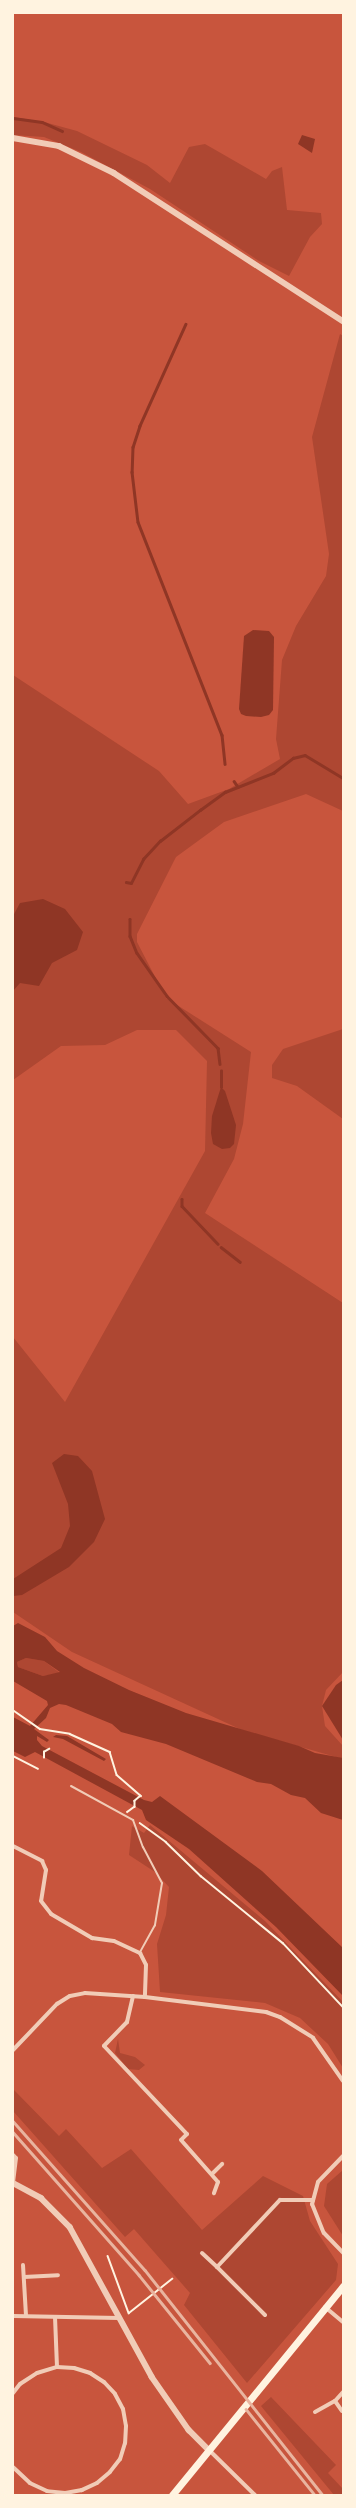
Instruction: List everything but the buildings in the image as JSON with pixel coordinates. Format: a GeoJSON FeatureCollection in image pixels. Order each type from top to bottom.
{"type":"FeatureCollection","features":[{"type":"Feature","properties":{"kind":"main road"},"geometry":{"type":"LineString","coordinates":[[172,2495],[343,2286]]}},
{"type":"Feature","properties":{"kind":"street"},"geometry":{"type":"LineString","coordinates":[[13,138],[59,146],[114,173],[341,320]]}},
{"type":"Feature","properties":{"kind":"street"},"geometry":{"type":"LineString","coordinates":[[13,1846],[42,1861],[46,1870],[42,1901],[51,1914],[92,1938],[114,1941],[140,1953],[146,1965],[145,1997]]}},
{"type":"Feature","properties":{"kind":"street"},"geometry":{"type":"LineString","coordinates":[[13,2050],[57,2004],[70,1996],[85,1993],[145,1997],[266,2012],[280,2017],[313,2038],[343,2081]]}},
{"type":"Feature","properties":{"kind":"street"},"geometry":{"type":"LineString","coordinates":[[133,1996],[127,2022],[104,2046],[187,2134],[182,2140],[213,2173],[218,2182],[214,2193]]}},
{"type":"Feature","properties":{"kind":"street"},"geometry":{"type":"LineString","coordinates":[[13,2155],[16,2158],[13,2183],[41,2198],[70,2227],[119,2318],[170,2404],[189,2430],[255,2495]]}},
{"type":"Feature","properties":{"kind":"street"},"geometry":{"type":"LineString","coordinates":[[343,2156],[318,2182],[313,2200],[314,2213],[324,2233],[343,2253]]}},
{"type":"Feature","properties":{"kind":"street"},"geometry":{"type":"LineString","coordinates":[[213,2173],[222,2164]]}},
{"type":"Feature","properties":{"kind":"street"},"geometry":{"type":"LineString","coordinates":[[217,2267],[280,2200],[313,2200]]}},
{"type":"Feature","properties":{"kind":"street"},"geometry":{"type":"LineString","coordinates":[[202,2253],[265,2315]]}},
{"type":"Feature","properties":{"kind":"street"},"geometry":{"type":"LineString","coordinates":[[23,2265],[26,2316]]}},
{"type":"Feature","properties":{"kind":"street"},"geometry":{"type":"LineString","coordinates":[[24,2277],[58,2275]]}},
{"type":"Feature","properties":{"kind":"street"},"geometry":{"type":"LineString","coordinates":[[325,2307],[343,2322]]}},
{"type":"Feature","properties":{"kind":"street"},"geometry":{"type":"LineString","coordinates":[[13,2316],[119,2318]]}},
{"type":"Feature","properties":{"kind":"street"},"geometry":{"type":"LineString","coordinates":[[55,2317],[57,2367]]}},
{"type":"Feature","properties":{"kind":"street"},"geometry":{"type":"LineString","coordinates":[[13,2393],[20,2384],[37,2373],[57,2367],[84,2371],[104,2382],[116,2394],[123,2409],[126,2426],[125,2443],[120,2459],[110,2472],[97,2483],[82,2490],[65,2494],[47,2491],[30,2483],[13,2467]]}},
{"type":"Feature","properties":{"kind":"street"},"geometry":{"type":"LineString","coordinates":[[315,2412],[335,2401],[343,2392]]}},
{"type":"Feature","properties":{"kind":"street"},"geometry":{"type":"LineString","coordinates":[[335,2401],[342,2411]]}},
{"type":"Feature","properties":{"kind":"lane"},"geometry":{"type":"LineString","coordinates":[[71,1786],[133,1820],[142,1846],[162,1883],[155,1925],[140,1953]]}},
{"type":"Feature","properties":{"kind":"path"},"geometry":{"type":"LineString","coordinates":[[13,1710],[37,1728],[70,1734],[110,1752],[117,1775],[139,1792],[141,1796],[135,1801],[136,1807]]}},
{"type":"Feature","properties":{"kind":"path"},"geometry":{"type":"LineString","coordinates":[[44,1758],[44,1752],[49,1749]]}},
{"type":"Feature","properties":{"kind":"path"},"geometry":{"type":"LineString","coordinates":[[13,1756],[38,1769]]}},
{"type":"Feature","properties":{"kind":"path"},"geometry":{"type":"LineString","coordinates":[[133,1820],[166,1842],[201,1876],[283,1943],[343,2006]]}},
{"type":"Feature","properties":{"kind":"path"},"geometry":{"type":"LineString","coordinates":[[108,2256],[129,2313],[172,2279]]}},
{"type":"Feature","properties":{"kind":"shaded area"},"geometry":{"type":"Polygon","coordinates":[[[13,117],[44,122],[77,131],[147,165],[170,183],[189,147],[205,144],[266,179],[272,171],[282,167],[287,210],[321,213],[322,224],[310,237],[289,276],[259,261],[150,189],[81,152],[44,137],[13,135],[13,117]]]}},
{"type":"Feature","properties":{"kind":"shaded area"},"geometry":{"type":"Polygon","coordinates":[[[302,135],[315,139],[312,153],[298,144],[302,135]]]}},
{"type":"Feature","properties":{"kind":"shaded area"},"geometry":{"type":"Polygon","coordinates":[[[340,334],[343,336],[343,811],[306,794],[224,822],[176,857],[137,934],[137,942],[166,998],[251,1052],[243,1124],[234,1159],[205,1213],[343,1303],[343,1672],[326,1690],[322,1706],[325,1726],[343,1746],[343,1759],[242,1730],[72,1652],[13,1612],[13,1337],[65,1402],[205,1151],[207,1061],[176,1030],[137,1030],[105,1045],[61,1046],[13,1080],[13,675],[159,771],[188,804],[229,789],[280,759],[276,739],[282,660],[296,626],[326,576],[329,554],[312,437],[340,334]]]}},
{"type":"Feature","properties":{"kind":"shaded area"},"geometry":{"type":"Polygon","coordinates":[[[253,630],[269,631],[274,637],[273,710],[269,715],[261,717],[246,716],[241,714],[239,709],[244,636],[253,630]]]}},
{"type":"Feature","properties":{"kind":"shaded area"},"geometry":{"type":"Polygon","coordinates":[[[43,899],[65,909],[83,932],[77,950],[52,963],[39,986],[20,983],[13,991],[13,916],[20,903],[43,899]]]}},
{"type":"Feature","properties":{"kind":"shaded area"},"geometry":{"type":"Polygon","coordinates":[[[343,1029],[343,1119],[297,1086],[272,1078],[272,1065],[283,1049],[343,1029]]]}},
{"type":"Feature","properties":{"kind":"shaded area"},"geometry":{"type":"Polygon","coordinates":[[[221,1087],[225,1091],[236,1125],[234,1144],[230,1148],[222,1149],[213,1144],[211,1133],[212,1116],[221,1087]]]}},
{"type":"Feature","properties":{"kind":"shaded area"},"geometry":{"type":"Polygon","coordinates":[[[64,1454],[78,1456],[92,1471],[105,1519],[94,1542],[69,1567],[22,1595],[13,1596],[13,1579],[61,1548],[70,1526],[68,1504],[52,1463],[64,1454]]]}},
{"type":"Feature","properties":{"kind":"shaded area"},"geometry":{"type":"Polygon","coordinates":[[[18,1623],[45,1637],[57,1651],[84,1668],[129,1690],[186,1713],[299,1746],[315,1753],[343,1758],[343,1820],[321,1813],[305,1798],[291,1795],[271,1784],[257,1782],[166,1744],[121,1732],[112,1724],[66,1705],[59,1704],[50,1708],[46,1718],[34,1729],[49,1740],[47,1742],[37,1736],[37,1740],[42,1746],[144,1800],[152,1802],[160,1796],[262,1871],[343,1948],[343,1996],[276,1927],[189,1849],[146,1820],[142,1810],[35,1752],[25,1757],[13,1751],[13,1717],[30,1726],[48,1705],[47,1701],[13,1681],[13,1626],[18,1623]],[[26,1658],[17,1662],[18,1667],[43,1676],[60,1672],[44,1661],[26,1658]]]}},
{"type":"Feature","properties":{"kind":"shaded area"},"geometry":{"type":"Polygon","coordinates":[[[26,1658],[44,1661],[60,1673],[43,1676],[18,1667],[17,1662],[26,1658]]]}},
{"type":"Feature","properties":{"kind":"shaded area"},"geometry":{"type":"Polygon","coordinates":[[[343,1680],[343,1740],[322,1706],[336,1685],[343,1680]]]}},
{"type":"Feature","properties":{"kind":"shaded area"},"geometry":{"type":"Polygon","coordinates":[[[56,1735],[67,1736],[106,1759],[104,1761],[63,1739],[53,1737],[56,1735]]]}},
{"type":"Feature","properties":{"kind":"shaded area"},"geometry":{"type":"Polygon","coordinates":[[[150,1825],[265,1921],[343,2002],[343,2068],[328,2044],[300,2018],[265,2003],[160,1992],[157,1944],[166,1915],[169,1887],[155,1872],[129,1855],[132,1826],[144,1833],[150,1825]]]}},
{"type":"Feature","properties":{"kind":"shaded area"},"geometry":{"type":"Polygon","coordinates":[[[118,2039],[120,2053],[135,2057],[145,2065],[139,2070],[128,2069],[115,2053],[118,2039]]]}},
{"type":"Feature","properties":{"kind":"shaded area"},"geometry":{"type":"Polygon","coordinates":[[[13,2089],[59,2136],[66,2129],[102,2168],[131,2149],[202,2230],[263,2176],[303,2196],[310,2221],[338,2264],[336,2280],[247,2383],[184,2305],[190,2293],[134,2229],[125,2237],[13,2111],[13,2089]]]}},
{"type":"Feature","properties":{"kind":"shaded area"},"geometry":{"type":"Polygon","coordinates":[[[343,2170],[343,2236],[324,2206],[327,2184],[343,2170]]]}},
{"type":"Feature","properties":{"kind":"shaded area"},"geometry":{"type":"Polygon","coordinates":[[[271,2397],[336,2465],[328,2473],[343,2489],[343,2495],[334,2495],[261,2406],[271,2397]]]}},
{"type":"Feature","properties":{"kind":"waterway"},"geometry":{"type":"LineString","coordinates":[[13,118],[42,122],[62,131]]}},
{"type":"Feature","properties":{"kind":"waterway"},"geometry":{"type":"LineString","coordinates":[[186,324],[140,426],[133,447],[132,472],[138,522],[222,735],[225,764]]}},
{"type":"Feature","properties":{"kind":"waterway"},"geometry":{"type":"LineString","coordinates":[[126,882],[131,883],[143,859],[160,841],[200,810],[225,792],[273,773],[293,758],[305,755],[343,778]]}},
{"type":"Feature","properties":{"kind":"waterway"},"geometry":{"type":"LineString","coordinates":[[234,781],[238,787]]}},
{"type":"Feature","properties":{"kind":"waterway"},"geometry":{"type":"LineString","coordinates":[[130,919],[130,936],[137,953],[167,996],[218,1048],[220,1064]]}},
{"type":"Feature","properties":{"kind":"waterway"},"geometry":{"type":"LineString","coordinates":[[221,1071],[221,1087]]}},
{"type":"Feature","properties":{"kind":"waterway"},"geometry":{"type":"LineString","coordinates":[[182,1199],[182,1206],[218,1244]]}},
{"type":"Feature","properties":{"kind":"waterway"},"geometry":{"type":"LineString","coordinates":[[221,1247],[240,1262]]}},
{"type":"Feature","properties":{"kind":"railway"},"geometry":{"type":"LineString","coordinates":[[13,2121],[145,2270],[323,2495]]}},
{"type":"Feature","properties":{"kind":"railway"},"geometry":{"type":"LineString","coordinates":[[13,2132],[139,2275],[210,2363]]}},
{"type":"Feature","properties":{"kind":"railway"},"geometry":{"type":"LineString","coordinates":[[246,2409],[315,2495]]}}]}
